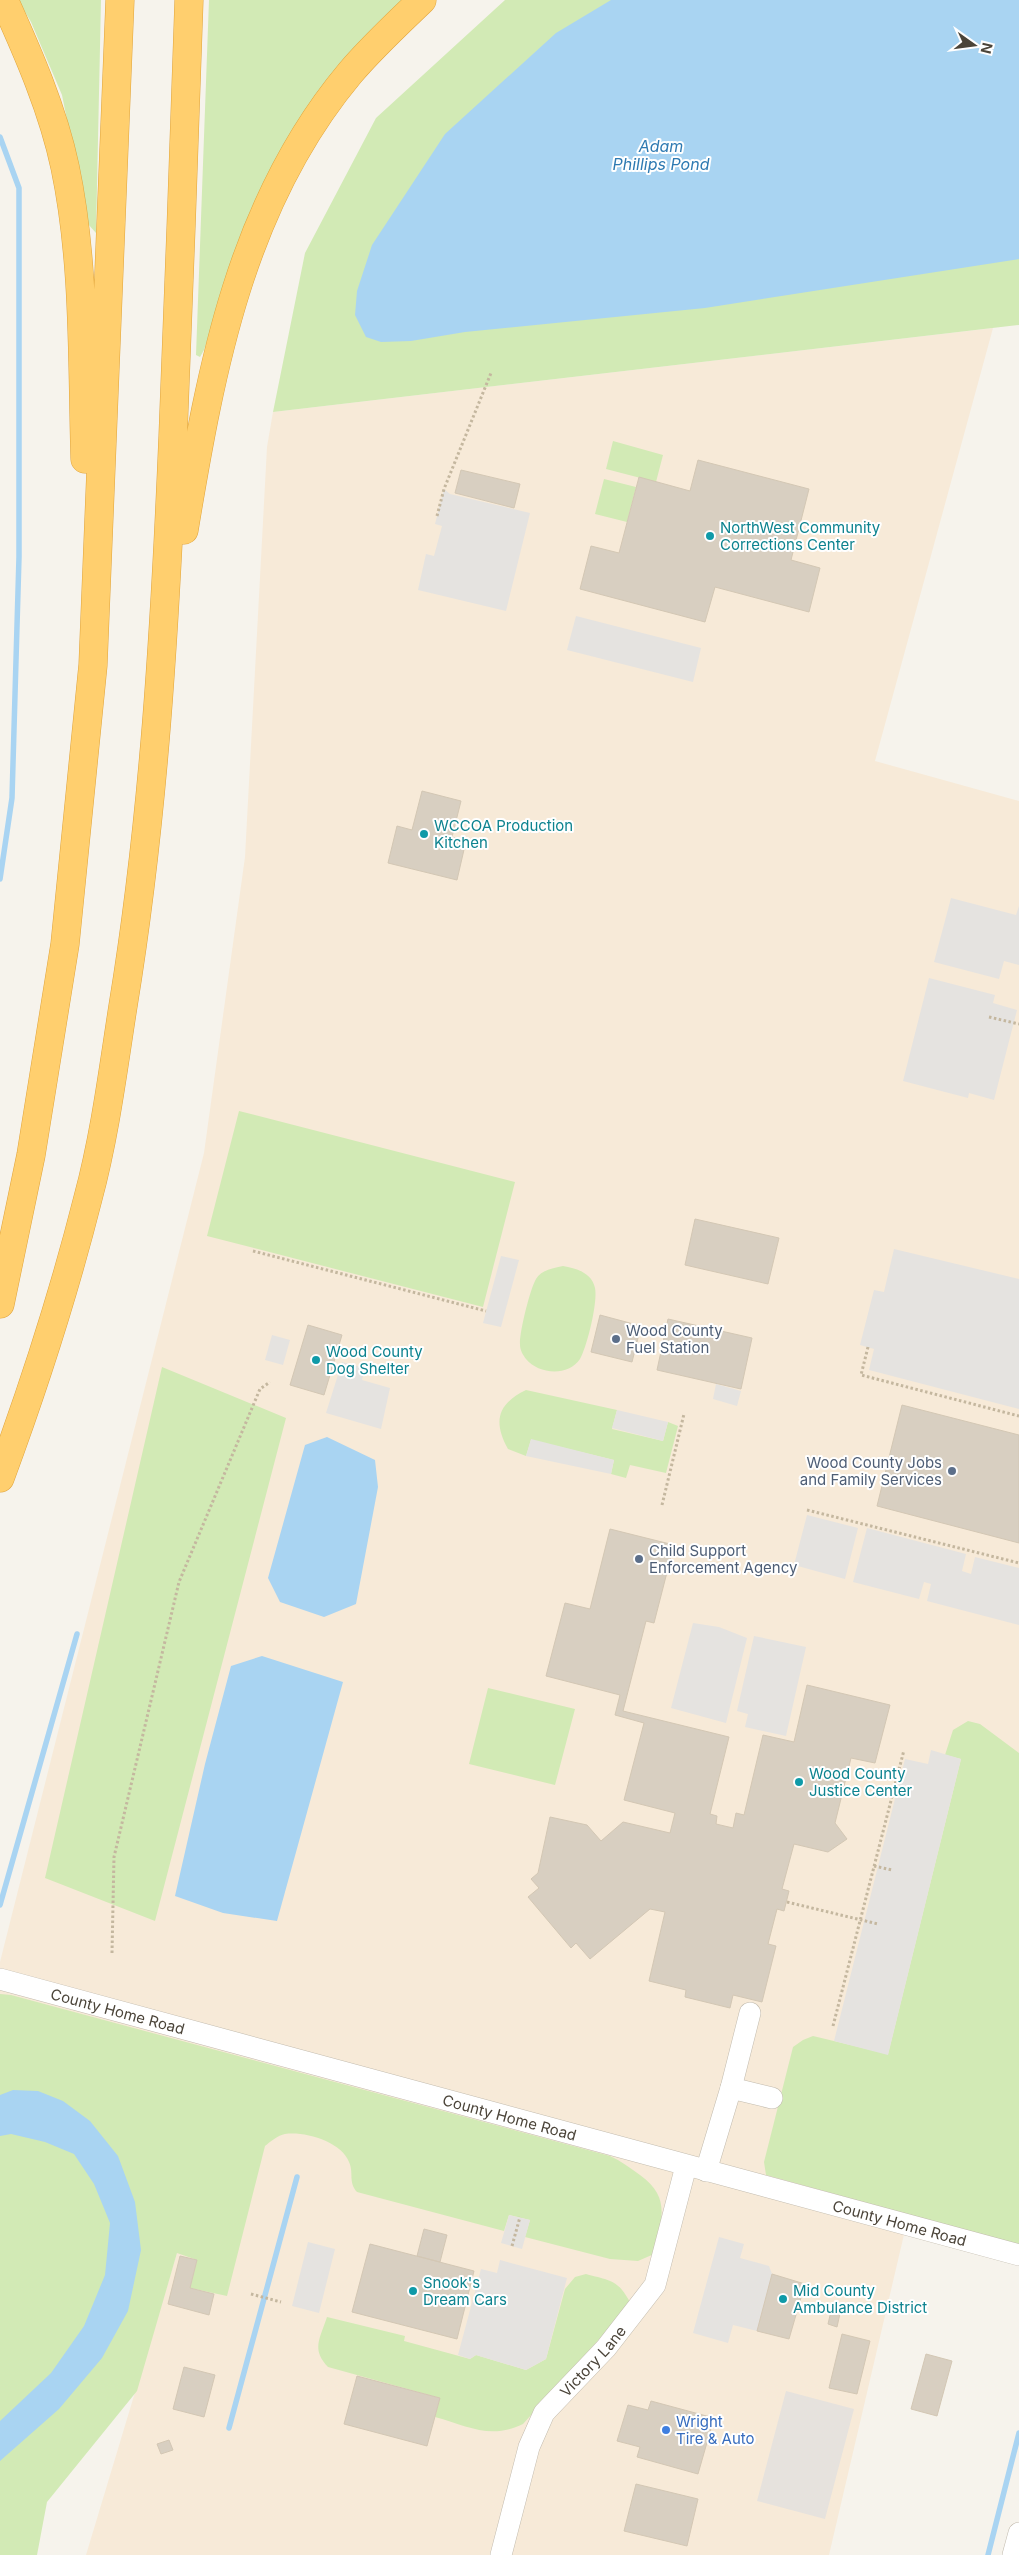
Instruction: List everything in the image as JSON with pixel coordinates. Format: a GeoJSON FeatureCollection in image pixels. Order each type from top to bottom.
{"type":"FeatureCollection","features":[{"type":"Feature","properties":{"kind":"highway"},"geometry":{"type":"LineString","coordinates":[[4,0],[42,90],[62,158],[77,251],[93,665]]}},
{"type":"Feature","properties":{"kind":"highway"},"geometry":{"type":"LineString","coordinates":[[0,1304],[31,1155],[65,944],[93,665],[120,0]]}},
{"type":"Feature","properties":{"kind":"highway"},"geometry":{"type":"LineString","coordinates":[[0,1478],[59,1301],[89,1196],[104,1122],[134,944],[149,818],[163,662],[180,286],[189,0]]}},
{"type":"Feature","properties":{"kind":"highway"},"geometry":{"type":"LineString","coordinates":[[163,662],[208,396],[233,298],[251,242],[273,194],[313,124],[350,74],[422,0]]}},
{"type":"Feature","properties":{"kind":"street","name":"County Home Road"},"geometry":{"type":"LineString","coordinates":[[0,1979],[1019,2255]]}},
{"type":"Feature","properties":{"kind":"street","name":"Victory Lane"},"geometry":{"type":"LineString","coordinates":[[501,2555],[529,2447],[544,2413],[606,2348],[655,2285],[696,2168],[731,2088],[750,2013]]}},
{"type":"Feature","properties":{"kind":"street"},"geometry":{"type":"LineString","coordinates":[[731,2088],[772,2098]]}},
{"type":"Feature","properties":{"kind":"street"},"geometry":{"type":"LineString","coordinates":[[1014,2555],[1019,2533]]}},
{"type":"Feature","properties":{"kind":"path"},"geometry":{"type":"LineString","coordinates":[[437,516],[444,489],[491,373]]}},
{"type":"Feature","properties":{"kind":"path"},"geometry":{"type":"LineString","coordinates":[[989,1017],[1019,1024]]}},
{"type":"Feature","properties":{"kind":"path"},"geometry":{"type":"LineString","coordinates":[[253,1251],[486,1311]]}},
{"type":"Feature","properties":{"kind":"path"},"geometry":{"type":"LineString","coordinates":[[868,1347],[861,1375],[1019,1416]]}},
{"type":"Feature","properties":{"kind":"path"},"geometry":{"type":"LineString","coordinates":[[112,1953],[114,1857],[179,1582],[260,1389],[270,1382]]}},
{"type":"Feature","properties":{"kind":"path"},"geometry":{"type":"LineString","coordinates":[[662,1505],[684,1414]]}},
{"type":"Feature","properties":{"kind":"path"},"geometry":{"type":"LineString","coordinates":[[807,1510],[1019,1563]]}},
{"type":"Feature","properties":{"kind":"path"},"geometry":{"type":"LineString","coordinates":[[834,2026],[904,1750]]}},
{"type":"Feature","properties":{"kind":"path"},"geometry":{"type":"LineString","coordinates":[[874,1866],[892,1870]]}},
{"type":"Feature","properties":{"kind":"path"},"geometry":{"type":"LineString","coordinates":[[787,1902],[878,1924]]}},
{"type":"Feature","properties":{"kind":"path"},"geometry":{"type":"LineString","coordinates":[[512,2246],[520,2217]]}},
{"type":"Feature","properties":{"kind":"path"},"geometry":{"type":"LineString","coordinates":[[251,2294],[281,2302]]}},
{"type":"Feature","properties":{"kind":"shaded area"},"geometry":{"type":"Polygon","coordinates":[[[993,328],[875,761],[1019,801],[1019,2255],[906,2226],[829,2555],[86,2555],[177,2253],[0,2028],[0,1962],[204,1153],[245,857],[267,447],[273,412],[993,328]]]}},
{"type":"Feature","properties":{"kind":"shaded area"},"geometry":{"type":"Polygon","coordinates":[[[444,489],[450,494],[530,513],[506,611],[418,590],[426,554],[434,556],[442,526],[435,524],[444,489]]]}},
{"type":"Feature","properties":{"kind":"shaded area"},"geometry":{"type":"Polygon","coordinates":[[[576,616],[701,648],[693,682],[567,650],[576,616]]]}},
{"type":"Feature","properties":{"kind":"shaded area"},"geometry":{"type":"Polygon","coordinates":[[[951,898],[1016,915],[1019,906],[1019,965],[1004,961],[999,979],[934,962],[951,898]]]}},
{"type":"Feature","properties":{"kind":"shaded area"},"geometry":{"type":"Polygon","coordinates":[[[929,978],[995,995],[993,1003],[1017,1010],[994,1100],[969,1093],[968,1098],[903,1081],[929,978]]]}},
{"type":"Feature","properties":{"kind":"shaded area"},"geometry":{"type":"Polygon","coordinates":[[[894,1249],[1019,1279],[1019,1409],[869,1370],[874,1349],[860,1345],[874,1290],[884,1292],[894,1249]]]}},
{"type":"Feature","properties":{"kind":"shaded area"},"geometry":{"type":"Polygon","coordinates":[[[501,1256],[519,1260],[501,1327],[483,1323],[501,1256]]]}},
{"type":"Feature","properties":{"kind":"shaded area"},"geometry":{"type":"Polygon","coordinates":[[[272,1335],[290,1340],[283,1365],[265,1360],[272,1335]]]}},
{"type":"Feature","properties":{"kind":"shaded area"},"geometry":{"type":"Polygon","coordinates":[[[342,1362],[365,1368],[362,1380],[390,1388],[381,1429],[326,1413],[342,1362]]]}},
{"type":"Feature","properties":{"kind":"shaded area"},"geometry":{"type":"Polygon","coordinates":[[[716,1384],[741,1391],[737,1406],[713,1399],[716,1384]]]}},
{"type":"Feature","properties":{"kind":"shaded area"},"geometry":{"type":"Polygon","coordinates":[[[617,1410],[668,1422],[663,1441],[612,1428],[617,1410]]]}},
{"type":"Feature","properties":{"kind":"shaded area"},"geometry":{"type":"Polygon","coordinates":[[[531,1439],[614,1460],[611,1474],[526,1456],[531,1439]]]}},
{"type":"Feature","properties":{"kind":"shaded area"},"geometry":{"type":"Polygon","coordinates":[[[807,1515],[858,1528],[845,1579],[794,1565],[807,1515]]]}},
{"type":"Feature","properties":{"kind":"shaded area"},"geometry":{"type":"Polygon","coordinates":[[[867,1528],[966,1554],[962,1571],[971,1574],[975,1557],[1019,1568],[1019,1625],[927,1601],[931,1584],[924,1582],[919,1599],[853,1582],[867,1528]]]}},
{"type":"Feature","properties":{"kind":"shaded area"},"geometry":{"type":"Polygon","coordinates":[[[693,1623],[719,1627],[747,1638],[726,1723],[671,1708],[693,1623]]]}},
{"type":"Feature","properties":{"kind":"shaded area"},"geometry":{"type":"Polygon","coordinates":[[[754,1636],[806,1647],[786,1736],[745,1727],[748,1714],[737,1711],[754,1636]]]}},
{"type":"Feature","properties":{"kind":"shaded area"},"geometry":{"type":"Polygon","coordinates":[[[931,1750],[961,1759],[888,2055],[834,2041],[905,1759],[928,1764],[931,1750]]]}},
{"type":"Feature","properties":{"kind":"shaded area"},"geometry":{"type":"Polygon","coordinates":[[[509,2215],[530,2220],[522,2249],[501,2243],[509,2215]]]}},
{"type":"Feature","properties":{"kind":"shaded area"},"geometry":{"type":"Polygon","coordinates":[[[719,2237],[744,2244],[740,2258],[769,2266],[772,2274],[757,2331],[733,2325],[728,2343],[693,2333],[719,2237]]]}},
{"type":"Feature","properties":{"kind":"shaded area"},"geometry":{"type":"Polygon","coordinates":[[[308,2242],[335,2249],[319,2313],[292,2306],[308,2242]]]}},
{"type":"Feature","properties":{"kind":"shaded area"},"geometry":{"type":"Polygon","coordinates":[[[500,2260],[567,2278],[546,2359],[526,2370],[476,2355],[470,2359],[458,2355],[481,2269],[497,2273],[500,2260]]]}},
{"type":"Feature","properties":{"kind":"shaded area"},"geometry":{"type":"Polygon","coordinates":[[[786,2391],[854,2409],[825,2519],[757,2501],[786,2391]]]}},
{"type":"Feature","properties":{"kind":"green space"},"geometry":{"type":"Polygon","coordinates":[[[18,0],[101,0],[96,233],[88,224],[62,95],[31,22],[18,0]]]}},
{"type":"Feature","properties":{"kind":"green space"},"geometry":{"type":"Polygon","coordinates":[[[209,0],[402,0],[373,28],[304,112],[251,209],[204,350],[200,357],[196,355],[209,0]]]}},
{"type":"Feature","properties":{"kind":"green space","name":"Adam Phillips Pond"},"geometry":{"type":"Polygon","coordinates":[[[505,0],[1019,0],[1019,325],[273,412],[305,253],[376,118],[505,0]]]}},
{"type":"Feature","properties":{"kind":"green space"},"geometry":{"type":"Polygon","coordinates":[[[613,441],[663,455],[656,482],[606,469],[613,441]]]}},
{"type":"Feature","properties":{"kind":"green space"},"geometry":{"type":"Polygon","coordinates":[[[604,479],[636,487],[627,522],[595,514],[604,479]]]}},
{"type":"Feature","properties":{"kind":"green space"},"geometry":{"type":"Polygon","coordinates":[[[239,1111],[515,1182],[483,1307],[207,1236],[239,1111]]]}},
{"type":"Feature","properties":{"kind":"green space"},"geometry":{"type":"Polygon","coordinates":[[[563,1266],[583,1272],[591,1279],[595,1288],[595,1303],[589,1335],[580,1359],[568,1369],[561,1371],[545,1370],[531,1364],[526,1359],[521,1349],[520,1339],[528,1301],[536,1279],[544,1271],[563,1266]]]}},
{"type":"Feature","properties":{"kind":"green space"},"geometry":{"type":"Polygon","coordinates":[[[162,1367],[286,1418],[155,1921],[45,1878],[162,1367]]]}},
{"type":"Feature","properties":{"kind":"green space"},"geometry":{"type":"Polygon","coordinates":[[[526,1390],[617,1410],[612,1429],[663,1441],[668,1422],[678,1426],[666,1473],[630,1465],[626,1478],[611,1474],[614,1460],[531,1440],[526,1456],[508,1449],[500,1430],[499,1422],[501,1415],[509,1401],[526,1390]]]}},
{"type":"Feature","properties":{"kind":"green space"},"geometry":{"type":"Polygon","coordinates":[[[488,1688],[575,1709],[555,1785],[469,1764],[488,1688]]]}},
{"type":"Feature","properties":{"kind":"green space"},"geometry":{"type":"Polygon","coordinates":[[[968,1721],[980,1724],[1019,1753],[1019,2245],[766,2175],[764,2162],[793,2047],[813,2036],[888,2054],[961,1759],[945,1755],[953,1730],[968,1721]]]}},
{"type":"Feature","properties":{"kind":"green space"},"geometry":{"type":"Polygon","coordinates":[[[0,1994],[11,1995],[610,2156],[640,2175],[657,2192],[662,2210],[654,2254],[638,2261],[610,2259],[525,2237],[530,2220],[509,2215],[504,2231],[357,2192],[353,2185],[349,2162],[339,2149],[322,2139],[312,2136],[285,2134],[280,2136],[265,2146],[227,2296],[190,2288],[197,2260],[177,2253],[137,2391],[47,2502],[37,2555],[0,2555],[0,1994]]]}},
{"type":"Feature","properties":{"kind":"green space"},"geometry":{"type":"Polygon","coordinates":[[[586,2274],[602,2278],[617,2285],[630,2302],[619,2317],[523,2424],[511,2429],[500,2431],[479,2430],[435,2417],[440,2398],[328,2367],[318,2349],[327,2317],[405,2336],[404,2341],[470,2359],[476,2355],[526,2370],[546,2359],[565,2289],[575,2277],[586,2274]]]}},
{"type":"Feature","properties":{"kind":"water","name":"Adam Phillips Pond"},"geometry":{"type":"Polygon","coordinates":[[[611,0],[1019,0],[1019,259],[705,308],[465,332],[411,341],[381,342],[366,337],[355,315],[357,291],[372,245],[445,134],[556,33],[611,0]]]}},
{"type":"Feature","properties":{"kind":"water"},"geometry":{"type":"Polygon","coordinates":[[[327,1437],[375,1460],[378,1487],[356,1604],[324,1617],[280,1602],[268,1578],[305,1445],[327,1437]]]}},
{"type":"Feature","properties":{"kind":"water"},"geometry":{"type":"Polygon","coordinates":[[[262,1656],[343,1682],[277,1921],[223,1913],[175,1896],[205,1764],[231,1666],[262,1656]]]}},
{"type":"Feature","properties":{"kind":"water"},"geometry":{"type":"Polygon","coordinates":[[[13,2090],[38,2091],[63,2101],[90,2121],[118,2156],[135,2202],[141,2250],[128,2311],[102,2358],[59,2409],[0,2461],[0,2421],[51,2373],[84,2326],[105,2275],[110,2223],[94,2184],[74,2154],[45,2142],[11,2134],[0,2136],[0,2095],[13,2090]]]}},
{"type":"Feature","properties":{"kind":"building","name":"NorthWest Community Corrections Center"},"geometry":{"type":"Polygon","coordinates":[[[698,460],[809,489],[791,560],[820,568],[809,612],[715,587],[705,622],[580,589],[591,546],[619,553],[639,477],[690,491],[698,460]]]}},
{"type":"Feature","properties":{"kind":"building"},"geometry":{"type":"Polygon","coordinates":[[[461,470],[520,484],[514,508],[455,493],[461,470]]]}},
{"type":"Feature","properties":{"kind":"building","name":"WCCOA Production Kitchen"},"geometry":{"type":"Polygon","coordinates":[[[422,791],[461,801],[452,837],[466,841],[457,880],[388,863],[397,826],[412,830],[422,791]]]}},
{"type":"Feature","properties":{"kind":"building"},"geometry":{"type":"Polygon","coordinates":[[[695,1219],[779,1238],[768,1284],[685,1265],[695,1219]]]}},
{"type":"Feature","properties":{"kind":"building","name":"Wood County Fuel Station"},"geometry":{"type":"Polygon","coordinates":[[[600,1315],[641,1326],[632,1362],[591,1352],[600,1315]]]}},
{"type":"Feature","properties":{"kind":"building"},"geometry":{"type":"Polygon","coordinates":[[[668,1319],[752,1338],[741,1389],[657,1370],[668,1319]]]}},
{"type":"Feature","properties":{"kind":"building","name":"Wood County Dog Shelter"},"geometry":{"type":"Polygon","coordinates":[[[308,1325],[342,1335],[324,1395],[290,1385],[308,1325]]]}},
{"type":"Feature","properties":{"kind":"building","name":"Wood County Jobs and Family Services"},"geometry":{"type":"Polygon","coordinates":[[[902,1405],[1019,1435],[1019,1543],[877,1506],[902,1405]]]}},
{"type":"Feature","properties":{"kind":"building","name":"Wood County Justice Center"},"geometry":{"type":"Polygon","coordinates":[[[610,1529],[674,1545],[654,1623],[646,1621],[623,1711],[729,1737],[710,1814],[717,1816],[716,1824],[733,1828],[736,1813],[744,1815],[763,1735],[794,1742],[807,1685],[890,1705],[875,1763],[851,1758],[835,1823],[847,1839],[828,1852],[794,1844],[782,1889],[789,1891],[784,1911],[777,1909],[768,1944],[776,1946],[762,2002],[733,1995],[730,2008],[685,1997],[686,1990],[649,1981],[665,1912],[650,1909],[590,1959],[576,1943],[571,1948],[528,1897],[539,1888],[531,1879],[538,1873],[550,1817],[587,1825],[601,1841],[623,1822],[670,1833],[675,1813],[624,1800],[644,1723],[615,1715],[620,1695],[546,1676],[565,1603],[590,1609],[610,1529]]]}},
{"type":"Feature","properties":{"kind":"building"},"geometry":{"type":"Polygon","coordinates":[[[424,2229],[447,2235],[440,2262],[417,2256],[424,2229]]]}},
{"type":"Feature","properties":{"kind":"building","name":"Snook's Dream Cars"},"geometry":{"type":"Polygon","coordinates":[[[370,2244],[474,2271],[457,2339],[352,2312],[370,2244]]]}},
{"type":"Feature","properties":{"kind":"building"},"geometry":{"type":"Polygon","coordinates":[[[180,2256],[197,2260],[190,2288],[214,2294],[209,2315],[168,2304],[180,2256]]]}},
{"type":"Feature","properties":{"kind":"building","name":"Mid County Ambulance District"},"geometry":{"type":"Polygon","coordinates":[[[772,2274],[805,2284],[789,2339],[757,2331],[772,2274]]]}},
{"type":"Feature","properties":{"kind":"building"},"geometry":{"type":"Polygon","coordinates":[[[832,2307],[841,2309],[837,2327],[828,2324],[832,2307]]]}},
{"type":"Feature","properties":{"kind":"building"},"geometry":{"type":"Polygon","coordinates":[[[842,2334],[870,2341],[857,2394],[829,2388],[842,2334]]]}},
{"type":"Feature","properties":{"kind":"building"},"geometry":{"type":"Polygon","coordinates":[[[926,2354],[952,2361],[937,2416],[911,2409],[926,2354]]]}},
{"type":"Feature","properties":{"kind":"building"},"geometry":{"type":"Polygon","coordinates":[[[184,2367],[215,2375],[204,2417],[173,2409],[184,2367]]]}},
{"type":"Feature","properties":{"kind":"building"},"geometry":{"type":"Polygon","coordinates":[[[357,2376],[440,2398],[427,2446],[344,2424],[357,2376]]]}},
{"type":"Feature","properties":{"kind":"building","name":"Wright Tire & Auto"},"geometry":{"type":"Polygon","coordinates":[[[651,2401],[714,2418],[698,2474],[637,2457],[640,2447],[617,2441],[628,2405],[648,2410],[651,2401]]]}},
{"type":"Feature","properties":{"kind":"building"},"geometry":{"type":"Polygon","coordinates":[[[169,2440],[173,2450],[161,2454],[157,2444],[169,2440]]]}},
{"type":"Feature","properties":{"kind":"building"},"geometry":{"type":"Polygon","coordinates":[[[636,2484],[698,2499],[687,2546],[624,2531],[636,2484]]]}},
{"type":"Feature","properties":{"kind":"waterway"},"geometry":{"type":"LineString","coordinates":[[0,137],[19,188],[19,557],[12,798],[0,879]]}},
{"type":"Feature","properties":{"kind":"waterway"},"geometry":{"type":"LineString","coordinates":[[0,1905],[77,1634]]}},
{"type":"Feature","properties":{"kind":"waterway"},"geometry":{"type":"LineString","coordinates":[[229,2428],[297,2177]]}},
{"type":"Feature","properties":{"kind":"waterway"},"geometry":{"type":"LineString","coordinates":[[988,2555],[1019,2433]]}},
{"type":"Feature","properties":{"kind":"place","name":"NorthWest Community Corrections Center"},"geometry":{"type":"Point","coordinates":[710,536]}},
{"type":"Feature","properties":{"kind":"place","name":"WCCOA Production Kitchen"},"geometry":{"type":"Point","coordinates":[424,834]}},
{"type":"Feature","properties":{"kind":"place","name":"Wood County Fuel Station"},"geometry":{"type":"Point","coordinates":[616,1339]}},
{"type":"Feature","properties":{"kind":"place","name":"Wood County Dog Shelter"},"geometry":{"type":"Point","coordinates":[316,1360]}},
{"type":"Feature","properties":{"kind":"place","name":"Wood County Jobs and Family Services"},"geometry":{"type":"Point","coordinates":[952,1471]}},
{"type":"Feature","properties":{"kind":"place","name":"Child Support Enforcement Agency"},"geometry":{"type":"Point","coordinates":[639,1559]}},
{"type":"Feature","properties":{"kind":"place","name":"Wood County Justice Center"},"geometry":{"type":"Point","coordinates":[799,1782]}},
{"type":"Feature","properties":{"kind":"place","name":"Snook's Dream Cars"},"geometry":{"type":"Point","coordinates":[413,2291]}},
{"type":"Feature","properties":{"kind":"place","name":"Mid County Ambulance District"},"geometry":{"type":"Point","coordinates":[783,2299]}},
{"type":"Feature","properties":{"kind":"place","name":"Wright Tire & Auto"},"geometry":{"type":"Point","coordinates":[666,2430]}}]}
